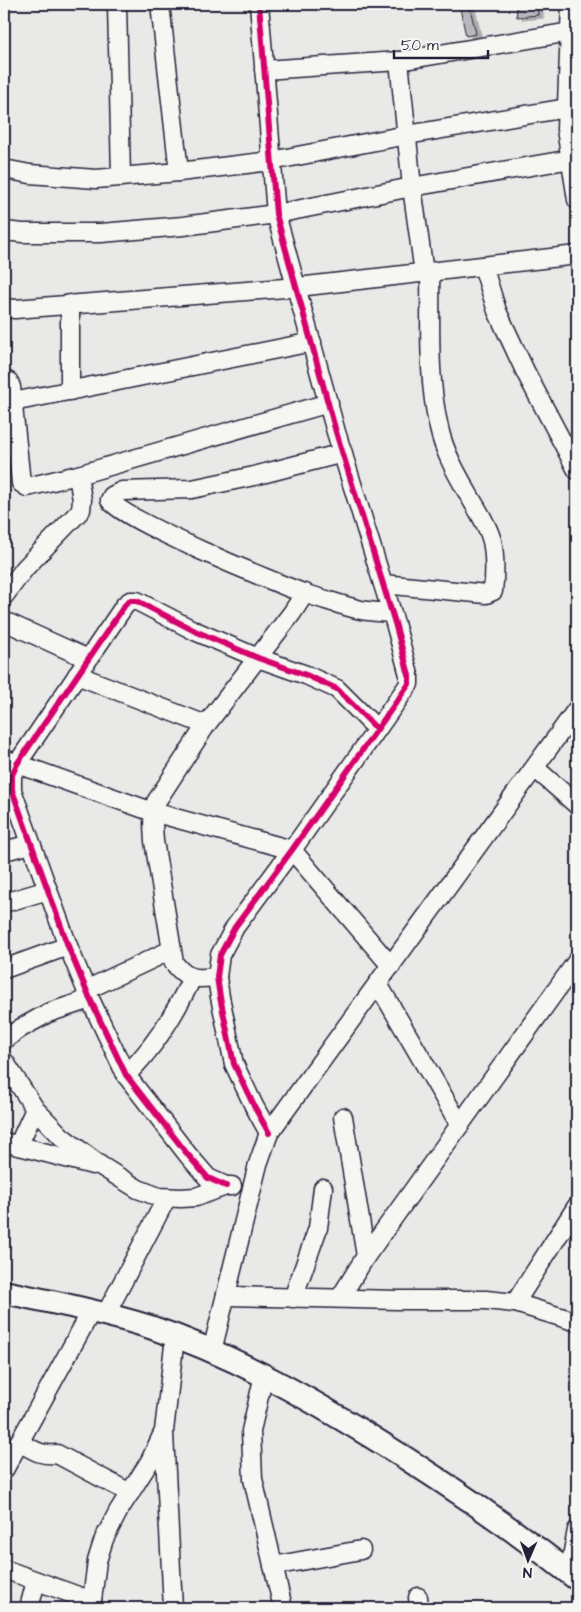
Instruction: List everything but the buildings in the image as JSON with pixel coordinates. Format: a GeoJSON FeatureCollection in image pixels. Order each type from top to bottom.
{"type":"FeatureCollection","features":[{"type":"Feature","properties":{"kind":"main road"},"geometry":{"type":"LineString","coordinates":[[4,1292],[99,1312],[151,1328],[212,1351],[264,1375],[337,1416],[409,1460],[485,1510],[573,1576]]}},
{"type":"Feature","properties":{"kind":"street"},"geometry":{"type":"LineString","coordinates":[[117,4],[121,177]]}},
{"type":"Feature","properties":{"kind":"street"},"geometry":{"type":"LineString","coordinates":[[160,4],[180,172]]}},
{"type":"Feature","properties":{"kind":"street"},"geometry":{"type":"LineString","coordinates":[[260,4],[276,214],[343,453],[409,675],[409,684],[292,850],[235,927],[220,955],[218,977],[220,997],[234,1064],[269,1133]]}},
{"type":"Feature","properties":{"kind":"street"},"geometry":{"type":"LineString","coordinates":[[573,9],[570,32],[566,129],[574,159],[577,200]]}},
{"type":"Feature","properties":{"kind":"street"},"geometry":{"type":"LineString","coordinates":[[264,70],[399,61],[570,32]]}},
{"type":"Feature","properties":{"kind":"street"},"geometry":{"type":"LineString","coordinates":[[383,584],[486,594],[493,590],[495,580],[492,542],[482,517],[469,496],[447,451],[439,429],[434,404],[427,272],[412,187],[399,61]]}},
{"type":"Feature","properties":{"kind":"street"},"geometry":{"type":"LineString","coordinates":[[18,172],[96,179],[180,172],[272,160],[567,108]]}},
{"type":"Feature","properties":{"kind":"street"},"geometry":{"type":"LineString","coordinates":[[12,232],[101,233],[183,226],[276,214],[412,187],[574,159]]}},
{"type":"Feature","properties":{"kind":"street"},"geometry":{"type":"LineString","coordinates":[[9,308],[298,287],[577,255]]}},
{"type":"Feature","properties":{"kind":"street"},"geometry":{"type":"LineString","coordinates":[[483,266],[497,311],[513,347],[577,470]]}},
{"type":"Feature","properties":{"kind":"street"},"geometry":{"type":"LineString","coordinates":[[70,304],[70,391]]}},
{"type":"Feature","properties":{"kind":"street"},"geometry":{"type":"LineString","coordinates":[[13,402],[312,342]]}},
{"type":"Feature","properties":{"kind":"street"},"geometry":{"type":"LineString","coordinates":[[4,379],[11,386],[21,483],[27,487],[80,486],[329,403]]}},
{"type":"Feature","properties":{"kind":"street"},"geometry":{"type":"LineString","coordinates":[[343,453],[254,476],[192,489],[122,492],[112,496],[110,500],[112,504],[131,516],[251,573],[304,595],[393,618]]}},
{"type":"Feature","properties":{"kind":"street"},"geometry":{"type":"LineString","coordinates":[[4,596],[25,568],[80,510],[80,486]]}},
{"type":"Feature","properties":{"kind":"street"},"geometry":{"type":"LineString","coordinates":[[218,977],[192,978],[182,974],[174,963],[154,842],[153,812],[156,802],[206,725],[304,595]]}},
{"type":"Feature","properties":{"kind":"street"},"geometry":{"type":"LineString","coordinates":[[226,1186],[208,1178],[126,1075],[68,946],[7,781],[12,774],[10,762],[77,675],[125,605],[130,601],[137,601],[195,631],[258,658],[306,674],[337,689],[377,729]]}},
{"type":"Feature","properties":{"kind":"street"},"geometry":{"type":"LineString","coordinates":[[4,621],[88,659]]}},
{"type":"Feature","properties":{"kind":"street"},"geometry":{"type":"LineString","coordinates":[[77,675],[206,725]]}},
{"type":"Feature","properties":{"kind":"street"},"geometry":{"type":"LineString","coordinates":[[212,1351],[252,1186],[269,1133],[577,709]]}},
{"type":"Feature","properties":{"kind":"street"},"geometry":{"type":"LineString","coordinates":[[10,762],[153,812],[292,850],[391,966]]}},
{"type":"Feature","properties":{"kind":"street"},"geometry":{"type":"LineString","coordinates":[[535,768],[577,804]]}},
{"type":"Feature","properties":{"kind":"street"},"geometry":{"type":"LineString","coordinates":[[4,851],[31,844]]}},
{"type":"Feature","properties":{"kind":"street"},"geometry":{"type":"LineString","coordinates":[[4,903],[48,890]]}},
{"type":"Feature","properties":{"kind":"street"},"geometry":{"type":"LineString","coordinates":[[4,969],[68,946]]}},
{"type":"Feature","properties":{"kind":"street"},"geometry":{"type":"LineString","coordinates":[[4,1040],[48,1013],[171,950]]}},
{"type":"Feature","properties":{"kind":"street"},"geometry":{"type":"LineString","coordinates":[[340,1298],[366,1256],[577,961]]}},
{"type":"Feature","properties":{"kind":"street"},"geometry":{"type":"LineString","coordinates":[[126,1075],[152,1047],[177,1009],[192,978]]}},
{"type":"Feature","properties":{"kind":"street"},"geometry":{"type":"LineString","coordinates":[[378,984],[460,1126]]}},
{"type":"Feature","properties":{"kind":"street"},"geometry":{"type":"LineString","coordinates":[[4,1061],[35,1109],[62,1137],[101,1166],[138,1189],[166,1199],[196,1197],[226,1186],[252,1186]]}},
{"type":"Feature","properties":{"kind":"street"},"geometry":{"type":"LineString","coordinates":[[35,1109],[11,1144],[101,1166]]}},
{"type":"Feature","properties":{"kind":"street"},"geometry":{"type":"LineString","coordinates":[[343,1117],[366,1256]]}},
{"type":"Feature","properties":{"kind":"street"},"geometry":{"type":"LineString","coordinates":[[292,1298],[318,1228],[323,1188]]}},
{"type":"Feature","properties":{"kind":"street"},"geometry":{"type":"LineString","coordinates":[[4,1470],[166,1199]]}},
{"type":"Feature","properties":{"kind":"street"},"geometry":{"type":"LineString","coordinates":[[515,1303],[577,1206]]}},
{"type":"Feature","properties":{"kind":"street"},"geometry":{"type":"LineString","coordinates":[[226,1296],[486,1300],[515,1303],[577,1322]]}},
{"type":"Feature","properties":{"kind":"street"},"geometry":{"type":"LineString","coordinates":[[174,1608],[164,1431],[175,1337]]}},
{"type":"Feature","properties":{"kind":"street"},"geometry":{"type":"LineString","coordinates":[[264,1375],[251,1431],[251,1458],[253,1479],[283,1608]]}},
{"type":"Feature","properties":{"kind":"street"},"geometry":{"type":"LineString","coordinates":[[4,1569],[91,1604],[97,1561],[104,1539],[119,1510],[150,1461],[164,1431]]}},
{"type":"Feature","properties":{"kind":"street"},"geometry":{"type":"LineString","coordinates":[[19,1442],[42,1454],[49,1456],[57,1454],[130,1493]]}},
{"type":"Feature","properties":{"kind":"street"},"geometry":{"type":"LineString","coordinates":[[573,1576],[577,1530]]}},
{"type":"Feature","properties":{"kind":"street"},"geometry":{"type":"LineString","coordinates":[[273,1566],[362,1550]]}},
{"type":"Feature","properties":{"kind":"street"},"geometry":{"type":"LineString","coordinates":[[28,1608],[36,1581]]}},
{"type":"Feature","properties":{"kind":"cycle path"},"geometry":{"type":"LineString","coordinates":[[259,4],[276,214],[336,432],[395,623],[409,675],[409,684],[292,850],[235,927],[220,955],[217,977],[234,1064],[269,1133]]}},
{"type":"Feature","properties":{"kind":"cycle path"},"geometry":{"type":"LineString","coordinates":[[226,1186],[208,1178],[126,1075],[90,999],[68,946],[12,790],[12,775],[17,764],[125,605],[130,601],[137,601],[195,631],[337,689],[377,729]]}}]}
